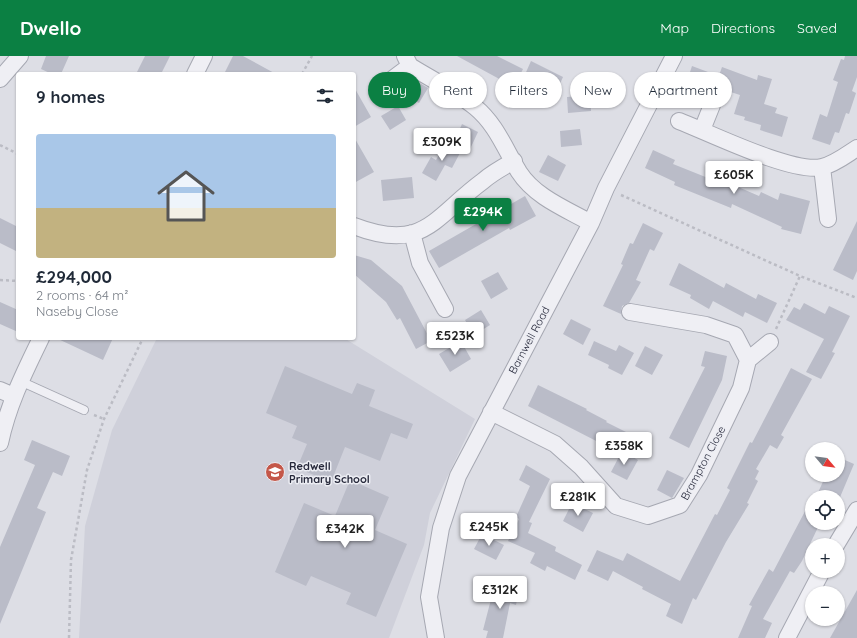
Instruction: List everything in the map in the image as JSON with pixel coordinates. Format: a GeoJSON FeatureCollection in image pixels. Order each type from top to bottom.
{"type":"FeatureCollection","features":[{"type":"Feature","properties":{"kind":"street"},"geometry":{"type":"LineString","coordinates":[[0,79],[20,56]]}},
{"type":"Feature","properties":{"kind":"street"},"geometry":{"type":"LineString","coordinates":[[196,72],[204,56]]}},
{"type":"Feature","properties":{"kind":"street","name":"Barnwell Road"},"geometry":{"type":"LineString","coordinates":[[436,638],[429,597],[441,528],[458,476],[591,223],[606,188],[674,56]]}},
{"type":"Feature","properties":{"kind":"street"},"geometry":{"type":"LineString","coordinates":[[398,72],[407,61],[475,107],[499,134],[519,172],[533,188],[591,223]]}},
{"type":"Feature","properties":{"kind":"street"},"geometry":{"type":"LineString","coordinates":[[702,130],[711,108]]}},
{"type":"Feature","properties":{"kind":"street"},"geometry":{"type":"LineString","coordinates":[[679,121],[789,165],[822,167],[838,160],[857,148]]}},
{"type":"Feature","properties":{"kind":"street"},"geometry":{"type":"LineString","coordinates":[[356,227],[370,232],[393,235],[412,233],[428,228],[442,218],[482,181],[514,161]]}},
{"type":"Feature","properties":{"kind":"street"},"geometry":{"type":"LineString","coordinates":[[822,167],[828,219]]}},
{"type":"Feature","properties":{"kind":"street"},"geometry":{"type":"LineString","coordinates":[[412,233],[420,263],[445,309]]}},
{"type":"Feature","properties":{"kind":"street"},"geometry":{"type":"LineString","coordinates":[[630,312],[706,325],[736,335],[748,360],[770,342]]}},
{"type":"Feature","properties":{"kind":"street"},"geometry":{"type":"LineString","coordinates":[[0,443],[11,389],[40,340]]}},
{"type":"Feature","properties":{"kind":"street","name":"Brampton Close"},"geometry":{"type":"LineString","coordinates":[[491,412],[555,444],[581,466],[616,506],[648,516],[680,505],[699,474],[741,388],[748,360]]}},
{"type":"Feature","properties":{"kind":"street"},"geometry":{"type":"LineString","coordinates":[[840,538],[857,510]]}},
{"type":"Feature","properties":{"kind":"street"},"geometry":{"type":"LineString","coordinates":[[787,638],[818,578]]}},
{"type":"Feature","properties":{"kind":"lane"},"geometry":{"type":"LineString","coordinates":[[11,389],[84,410]]}},
{"type":"Feature","properties":{"kind":"path"},"geometry":{"type":"LineString","coordinates":[[303,72],[312,56]]}},
{"type":"Feature","properties":{"kind":"path"},"geometry":{"type":"LineString","coordinates":[[0,145],[16,153]]}},
{"type":"Feature","properties":{"kind":"path"},"geometry":{"type":"LineString","coordinates":[[606,188],[800,276],[857,298]]}},
{"type":"Feature","properties":{"kind":"path"},"geometry":{"type":"LineString","coordinates":[[770,342],[800,276]]}},
{"type":"Feature","properties":{"kind":"path"},"geometry":{"type":"LineString","coordinates":[[0,280],[16,281]]}},
{"type":"Feature","properties":{"kind":"path"},"geometry":{"type":"LineString","coordinates":[[69,638],[71,560],[87,470],[104,419],[142,340]]}},
{"type":"Feature","properties":{"kind":"shaded area","name":"Redwell Primary School"},"geometry":{"type":"Polygon","coordinates":[[[156,340],[347,340],[475,419],[430,513],[424,545],[389,638],[79,638],[85,526],[112,430],[156,340]]]}},
{"type":"Feature","properties":{"kind":"building"},"geometry":{"type":"Polygon","coordinates":[[[46,56],[69,56],[62,72],[48,72],[41,69],[46,56]]]}},
{"type":"Feature","properties":{"kind":"building"},"geometry":{"type":"Polygon","coordinates":[[[145,56],[170,56],[162,72],[137,72],[145,56]]]}},
{"type":"Feature","properties":{"kind":"building"},"geometry":{"type":"Polygon","coordinates":[[[233,56],[243,56],[272,72],[225,72],[233,56]]]}},
{"type":"Feature","properties":{"kind":"building"},"geometry":{"type":"Polygon","coordinates":[[[457,56],[497,56],[523,69],[522,72],[495,72],[495,77],[457,56]]]}},
{"type":"Feature","properties":{"kind":"building"},"geometry":{"type":"Polygon","coordinates":[[[845,56],[857,56],[857,77],[852,91],[856,93],[849,114],[846,113],[839,133],[835,132],[830,145],[812,139],[820,114],[827,117],[838,82],[833,80],[841,59],[844,60],[845,56]]]}},
{"type":"Feature","properties":{"kind":"building"},"geometry":{"type":"Polygon","coordinates":[[[531,61],[553,72],[526,72],[531,61]]]}},
{"type":"Feature","properties":{"kind":"building"},"geometry":{"type":"Polygon","coordinates":[[[692,66],[708,72],[690,72],[692,66]]]}},
{"type":"Feature","properties":{"kind":"building"},"geometry":{"type":"Polygon","coordinates":[[[722,67],[757,80],[758,75],[772,79],[764,104],[777,108],[775,113],[788,117],[782,137],[760,130],[761,125],[744,120],[745,117],[734,114],[740,95],[732,92],[732,72],[720,72],[722,67]]]}},
{"type":"Feature","properties":{"kind":"building"},"geometry":{"type":"Polygon","coordinates":[[[421,84],[428,88],[421,100],[421,84]]]}},
{"type":"Feature","properties":{"kind":"building"},"geometry":{"type":"Polygon","coordinates":[[[356,91],[371,117],[356,126],[356,91]]]}},
{"type":"Feature","properties":{"kind":"building"},"geometry":{"type":"Polygon","coordinates":[[[567,97],[570,97],[570,108],[591,108],[591,111],[568,113],[567,97]]]}},
{"type":"Feature","properties":{"kind":"building"},"geometry":{"type":"Polygon","coordinates":[[[395,108],[399,108],[406,120],[390,130],[381,116],[395,108]]]}},
{"type":"Feature","properties":{"kind":"building"},"geometry":{"type":"Polygon","coordinates":[[[462,124],[478,132],[470,149],[454,142],[462,124]]]}},
{"type":"Feature","properties":{"kind":"building"},"geometry":{"type":"Polygon","coordinates":[[[580,129],[582,145],[561,147],[560,131],[580,129]]]}},
{"type":"Feature","properties":{"kind":"building"},"geometry":{"type":"Polygon","coordinates":[[[356,140],[374,172],[356,182],[356,140]]]}},
{"type":"Feature","properties":{"kind":"building"},"geometry":{"type":"Polygon","coordinates":[[[446,143],[461,151],[452,168],[445,165],[436,181],[422,173],[431,157],[436,160],[446,143]]]}},
{"type":"Feature","properties":{"kind":"building"},"geometry":{"type":"Polygon","coordinates":[[[653,150],[675,160],[673,164],[728,186],[729,183],[759,196],[761,192],[778,200],[780,193],[810,201],[801,234],[781,229],[782,227],[732,204],[731,208],[674,185],[675,182],[645,168],[653,150]]]}},
{"type":"Feature","properties":{"kind":"building"},"geometry":{"type":"Polygon","coordinates":[[[548,155],[566,165],[558,181],[539,172],[548,155]]]}},
{"type":"Feature","properties":{"kind":"building"},"geometry":{"type":"Polygon","coordinates":[[[412,177],[414,198],[383,201],[381,180],[412,177]]]}},
{"type":"Feature","properties":{"kind":"building"},"geometry":{"type":"Polygon","coordinates":[[[525,196],[536,216],[510,230],[509,228],[439,268],[429,251],[525,196]]]}},
{"type":"Feature","properties":{"kind":"building"},"geometry":{"type":"Polygon","coordinates":[[[0,218],[16,226],[16,251],[0,243],[0,218]]]}},
{"type":"Feature","properties":{"kind":"building"},"geometry":{"type":"Polygon","coordinates":[[[857,221],[857,271],[853,280],[833,270],[857,221]]]}},
{"type":"Feature","properties":{"kind":"building"},"geometry":{"type":"Polygon","coordinates":[[[643,223],[663,233],[654,251],[650,249],[636,280],[641,282],[629,303],[622,306],[621,314],[603,306],[623,265],[621,264],[630,243],[633,244],[643,223]]]}},
{"type":"Feature","properties":{"kind":"building"},"geometry":{"type":"Polygon","coordinates":[[[356,256],[371,260],[402,286],[431,341],[416,349],[400,318],[397,320],[386,302],[356,276],[356,256]]]}},
{"type":"Feature","properties":{"kind":"building"},"geometry":{"type":"Polygon","coordinates":[[[679,263],[724,288],[726,283],[756,299],[758,294],[777,303],[767,323],[745,312],[743,317],[713,301],[709,309],[690,298],[691,295],[669,285],[679,263]]]}},
{"type":"Feature","properties":{"kind":"building"},"geometry":{"type":"Polygon","coordinates":[[[498,272],[508,289],[491,299],[481,281],[498,272]]]}},
{"type":"Feature","properties":{"kind":"building"},"geometry":{"type":"Polygon","coordinates":[[[0,302],[16,309],[16,331],[0,324],[0,302]]]}},
{"type":"Feature","properties":{"kind":"building"},"geometry":{"type":"Polygon","coordinates":[[[804,303],[825,314],[829,306],[850,316],[832,352],[835,353],[821,379],[806,372],[824,339],[786,320],[794,307],[800,310],[804,303]]]}},
{"type":"Feature","properties":{"kind":"building"},"geometry":{"type":"Polygon","coordinates":[[[481,310],[490,325],[474,335],[465,320],[481,310]]]}},
{"type":"Feature","properties":{"kind":"building"},"geometry":{"type":"Polygon","coordinates":[[[571,319],[591,329],[583,345],[563,334],[571,319]]]}},
{"type":"Feature","properties":{"kind":"building"},"geometry":{"type":"Polygon","coordinates":[[[60,340],[112,340],[103,360],[60,340]]]}},
{"type":"Feature","properties":{"kind":"building"},"geometry":{"type":"Polygon","coordinates":[[[461,341],[471,359],[450,372],[439,354],[461,341]]]}},
{"type":"Feature","properties":{"kind":"building"},"geometry":{"type":"Polygon","coordinates":[[[594,341],[616,351],[619,345],[634,353],[622,375],[608,368],[609,365],[588,355],[594,341]]]}},
{"type":"Feature","properties":{"kind":"building"},"geometry":{"type":"Polygon","coordinates":[[[645,346],[663,355],[652,375],[635,366],[645,346]]]}},
{"type":"Feature","properties":{"kind":"building"},"geometry":{"type":"Polygon","coordinates":[[[705,351],[727,356],[722,380],[689,448],[669,438],[705,367],[701,366],[705,351]]]}},
{"type":"Feature","properties":{"kind":"building"},"geometry":{"type":"Polygon","coordinates":[[[285,366],[352,394],[357,383],[375,390],[369,406],[413,424],[407,439],[391,433],[380,461],[345,447],[331,482],[297,468],[307,444],[292,438],[297,426],[266,413],[285,366]]]}},
{"type":"Feature","properties":{"kind":"building"},"geometry":{"type":"Polygon","coordinates":[[[791,368],[812,379],[781,435],[784,437],[777,449],[770,445],[756,469],[759,471],[755,479],[758,481],[747,503],[749,504],[726,542],[696,600],[693,598],[682,624],[666,616],[671,604],[642,589],[643,587],[613,571],[608,581],[587,571],[597,550],[623,561],[627,553],[680,581],[715,514],[717,515],[730,490],[727,488],[750,442],[752,443],[791,368]]]}},
{"type":"Feature","properties":{"kind":"building"},"geometry":{"type":"Polygon","coordinates":[[[538,385],[587,409],[586,410],[607,421],[606,422],[628,433],[617,454],[603,448],[604,445],[528,406],[538,385]]]}},
{"type":"Feature","properties":{"kind":"building"},"geometry":{"type":"Polygon","coordinates":[[[32,440],[70,456],[62,476],[53,472],[37,508],[46,512],[0,624],[0,547],[35,465],[24,460],[32,440]]]}},
{"type":"Feature","properties":{"kind":"building"},"geometry":{"type":"Polygon","coordinates":[[[622,451],[638,460],[627,480],[611,472],[622,451]]]}},
{"type":"Feature","properties":{"kind":"building"},"geometry":{"type":"Polygon","coordinates":[[[845,460],[854,464],[843,490],[819,490],[823,482],[845,482],[845,460]]]}},
{"type":"Feature","properties":{"kind":"building"},"geometry":{"type":"Polygon","coordinates":[[[526,465],[550,479],[529,522],[532,523],[528,533],[556,547],[555,551],[582,565],[575,580],[547,566],[545,571],[530,563],[535,553],[508,541],[519,519],[516,517],[530,486],[519,480],[526,465]]]}},
{"type":"Feature","properties":{"kind":"building"},"geometry":{"type":"Polygon","coordinates":[[[667,470],[684,478],[672,498],[657,490],[667,470]]]}},
{"type":"Feature","properties":{"kind":"building"},"geometry":{"type":"Polygon","coordinates":[[[350,480],[389,497],[375,530],[407,544],[376,617],[346,604],[351,593],[311,576],[306,586],[275,572],[304,503],[335,516],[350,480]]]}},
{"type":"Feature","properties":{"kind":"building"},"geometry":{"type":"Polygon","coordinates":[[[572,503],[593,513],[583,532],[563,521],[572,503]]]}},
{"type":"Feature","properties":{"kind":"building"},"geometry":{"type":"Polygon","coordinates":[[[805,511],[805,530],[817,530],[813,538],[805,538],[805,555],[802,561],[794,573],[790,571],[763,619],[772,623],[765,638],[738,638],[752,606],[749,605],[769,569],[773,572],[805,511]]]}},
{"type":"Feature","properties":{"kind":"building"},"geometry":{"type":"Polygon","coordinates":[[[482,534],[504,545],[496,560],[474,549],[482,534]]]}},
{"type":"Feature","properties":{"kind":"building"},"geometry":{"type":"Polygon","coordinates":[[[495,584],[519,589],[516,605],[510,603],[503,638],[486,638],[488,631],[483,630],[495,584]]]}},
{"type":"Feature","properties":{"kind":"building"},"geometry":{"type":"Polygon","coordinates":[[[857,590],[857,638],[830,638],[837,626],[845,626],[845,611],[857,590]]]}},
{"type":"Feature","properties":{"kind":"place","name":"Redwell Primary School"},"geometry":{"type":"Point","coordinates":[275,472]}}]}
